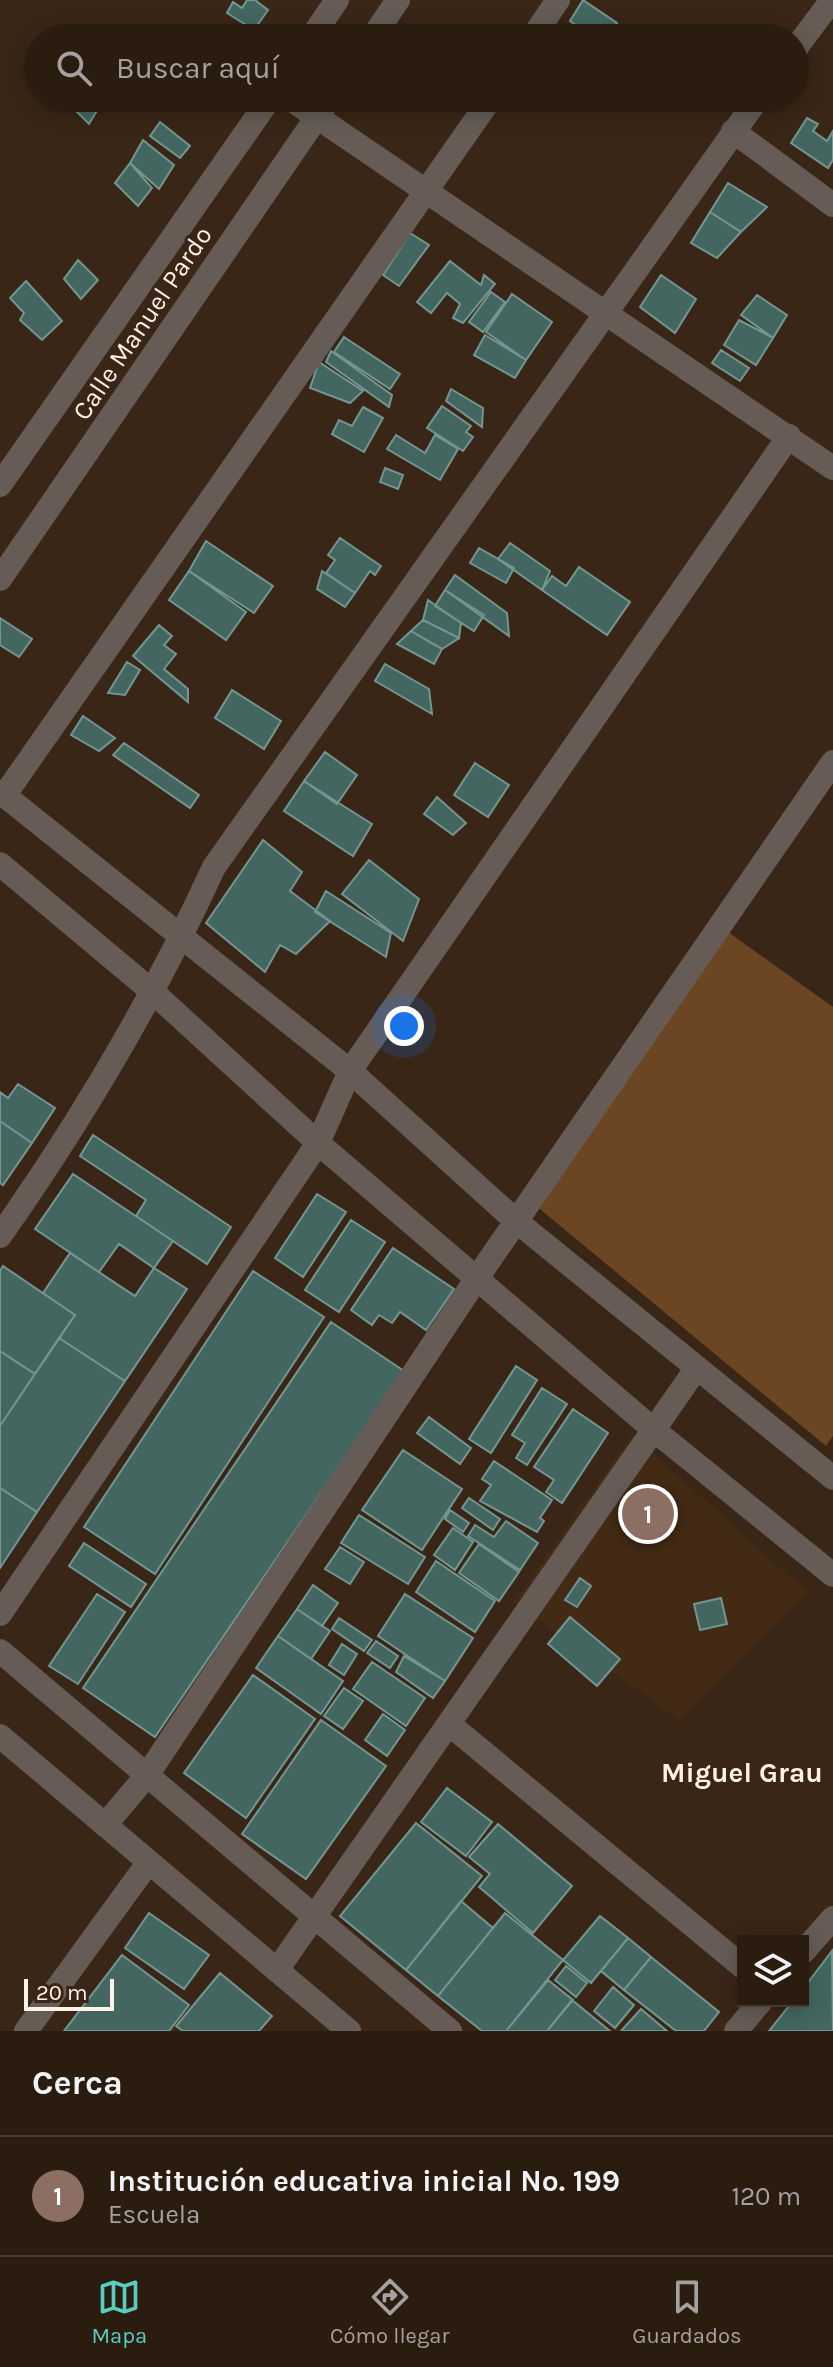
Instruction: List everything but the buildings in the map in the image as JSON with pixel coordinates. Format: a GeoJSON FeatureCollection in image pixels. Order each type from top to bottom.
{"type":"FeatureCollection","features":[{"type":"Feature","properties":{"kind":"street"},"geometry":{"type":"LineString","coordinates":[[321,24],[337,0]]}},
{"type":"Feature","properties":{"kind":"street"},"geometry":{"type":"LineString","coordinates":[[382,24],[398,0]]}},
{"type":"Feature","properties":{"kind":"street"},"geometry":{"type":"LineString","coordinates":[[542,24],[558,0]]}},
{"type":"Feature","properties":{"kind":"street"},"geometry":{"type":"LineString","coordinates":[[809,30],[832,0]]}},
{"type":"Feature","properties":{"kind":"street","name":"Calle Manuel Pardo"},"geometry":{"type":"LineString","coordinates":[[0,485],[260,112]]}},
{"type":"Feature","properties":{"kind":"street","name":"Calle Manuel Pardo"},"geometry":{"type":"LineString","coordinates":[[0,579],[320,112]]}},
{"type":"Feature","properties":{"kind":"street"},"geometry":{"type":"LineString","coordinates":[[328,112],[428,190],[833,468]]}},
{"type":"Feature","properties":{"kind":"street"},"geometry":{"type":"LineString","coordinates":[[481,112],[2,794],[350,1071],[516,1221],[833,1478]]}},
{"type":"Feature","properties":{"kind":"street"},"geometry":{"type":"LineString","coordinates":[[0,1236],[9,1204],[120,1054],[182,938],[214,867],[747,112]]}},
{"type":"Feature","properties":{"kind":"street"},"geometry":{"type":"LineString","coordinates":[[733,131],[833,205]]}},
{"type":"Feature","properties":{"kind":"street"},"geometry":{"type":"LineString","coordinates":[[0,1614],[318,1143],[350,1071],[789,436]]}},
{"type":"Feature","properties":{"kind":"street"},"geometry":{"type":"LineString","coordinates":[[105,1825],[148,1774],[477,1278],[833,762]]}},
{"type":"Feature","properties":{"kind":"street"},"geometry":{"type":"LineString","coordinates":[[0,864],[154,993],[318,1143],[654,1430],[833,1575]]}},
{"type":"Feature","properties":{"kind":"street"},"geometry":{"type":"LineString","coordinates":[[277,1970],[696,1369]]}},
{"type":"Feature","properties":{"kind":"street"},"geometry":{"type":"LineString","coordinates":[[0,1651],[450,2031]]}},
{"type":"Feature","properties":{"kind":"street"},"geometry":{"type":"LineString","coordinates":[[449,1724],[737,1962]]}},
{"type":"Feature","properties":{"kind":"street"},"geometry":{"type":"LineString","coordinates":[[0,1736],[349,2031]]}},
{"type":"Feature","properties":{"kind":"street"},"geometry":{"type":"LineString","coordinates":[[26,2031],[148,1863]]}},
{"type":"Feature","properties":{"kind":"street"},"geometry":{"type":"LineString","coordinates":[[809,1945],[833,1918]]}},
{"type":"Feature","properties":{"kind":"street"},"geometry":{"type":"LineString","coordinates":[[736,2031],[756,2007]]}},
{"type":"Feature","properties":{"kind":"shaded area"},"geometry":{"type":"Polygon","coordinates":[[[717,924],[833,1007],[833,1436],[826,1446],[529,1200],[717,924]]]}},
{"type":"Feature","properties":{"kind":"shaded area"},"geometry":{"type":"Polygon","coordinates":[[[632,1434],[808,1593],[679,1720],[514,1602],[632,1434]]]}},
{"type":"Feature","properties":{"kind":"place","name":"Institución educativa inicial No. 199"},"geometry":{"type":"Point","coordinates":[648,1514]}},
{"type":"Feature","properties":{"kind":"district","name":"Miguel Grau"},"geometry":{"type":"Point","coordinates":[742,1772]}}]}
